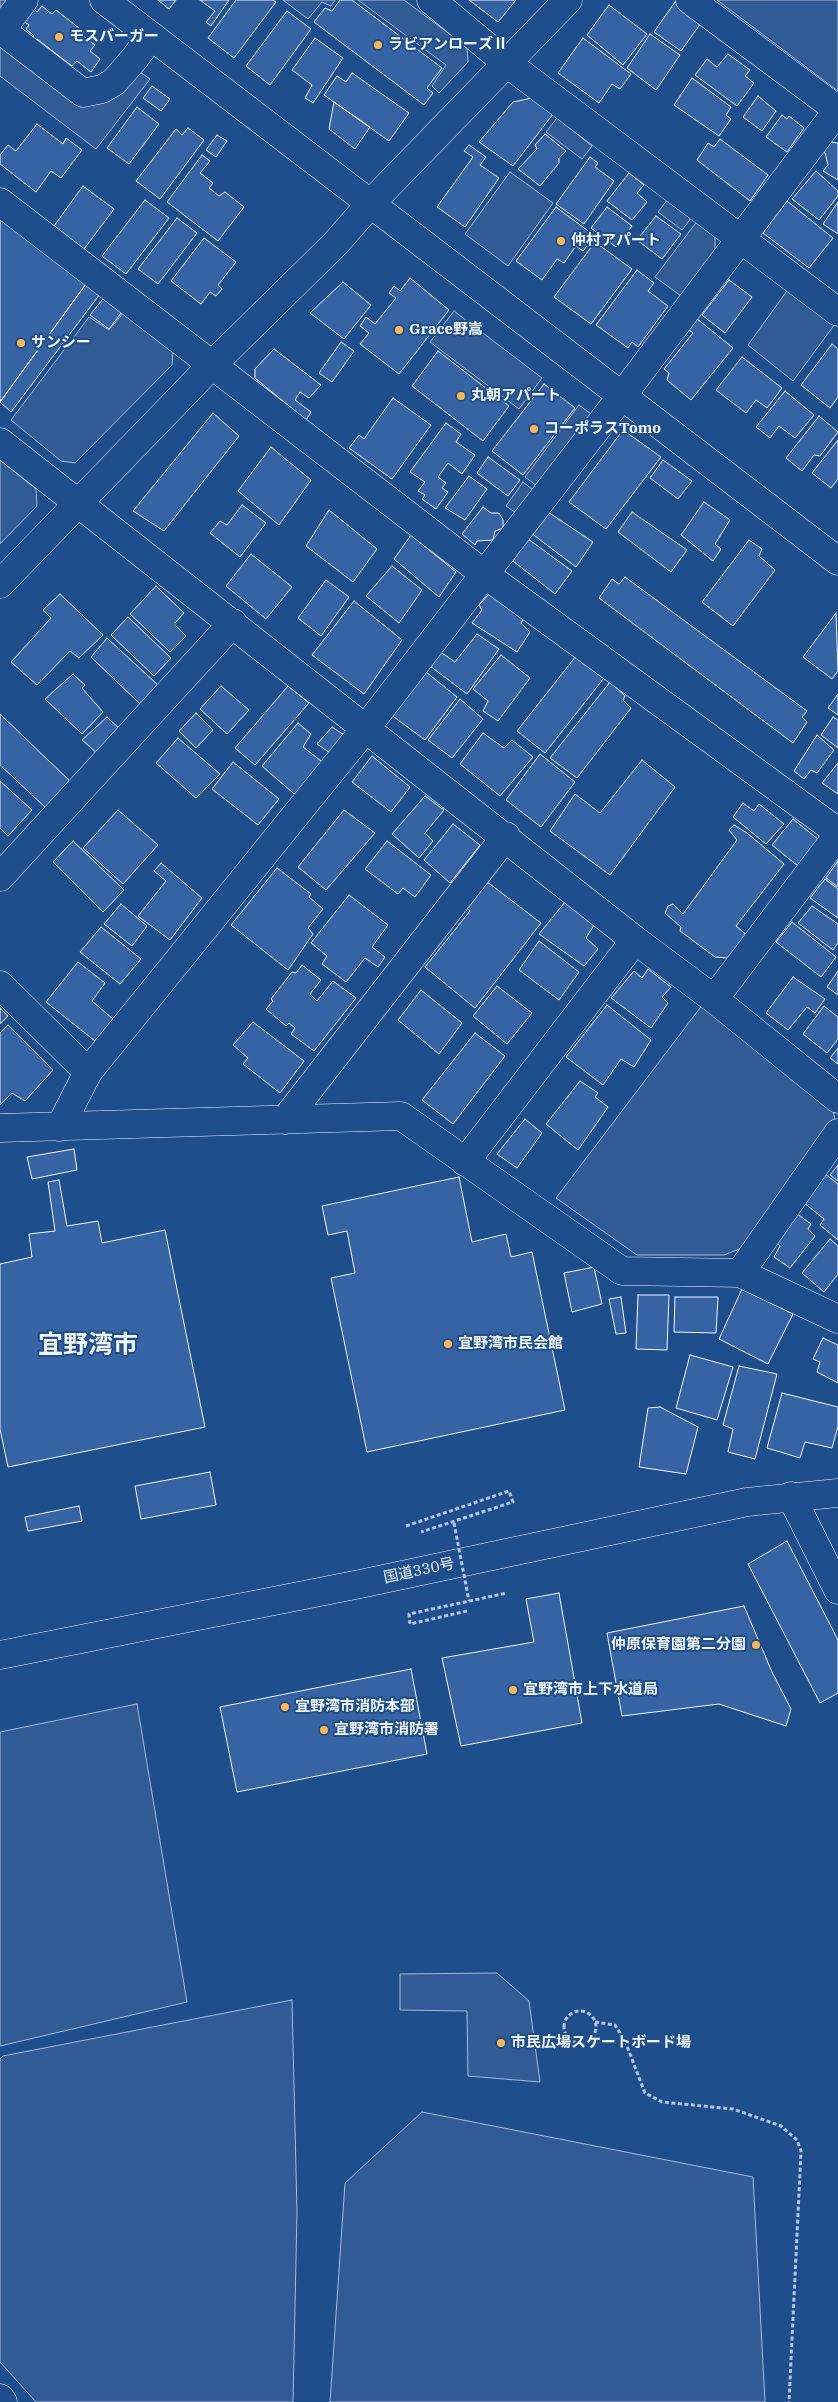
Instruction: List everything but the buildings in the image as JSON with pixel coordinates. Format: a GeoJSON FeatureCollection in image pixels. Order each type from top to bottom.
{"type":"FeatureCollection","features":[{"type":"Feature","properties":{"kind":"main road"},"geometry":{"type":"LineString","coordinates":[[24,0],[8,21],[6,34],[83,93],[102,89],[114,82],[136,58],[151,36]]}},
{"type":"Feature","properties":{"kind":"main road"},"geometry":{"type":"LineString","coordinates":[[104,0],[838,561]]}},
{"type":"Feature","properties":{"kind":"main road"},"geometry":{"type":"LineString","coordinates":[[431,0],[508,64],[838,312]]}},
{"type":"Feature","properties":{"kind":"main road"},"geometry":{"type":"LineString","coordinates":[[0,584],[213,364],[336,243],[371,204],[568,0]]}},
{"type":"Feature","properties":{"kind":"main road"},"geometry":{"type":"LineString","coordinates":[[60,1127],[88,1072],[366,728],[621,397],[838,110],[690,0]]}},
{"type":"Feature","properties":{"kind":"main road"},"geometry":{"type":"LineString","coordinates":[[0,202],[484,573],[838,834],[714,999]]}},
{"type":"Feature","properties":{"kind":"main road"},"geometry":{"type":"LineString","coordinates":[[0,442],[506,836],[635,940],[714,999],[838,1099]]}},
{"type":"Feature","properties":{"kind":"main road"},"geometry":{"type":"LineString","coordinates":[[0,877],[233,623]]}},
{"type":"Feature","properties":{"kind":"main road"},"geometry":{"type":"LineString","coordinates":[[285,1120],[506,836]]}},
{"type":"Feature","properties":{"kind":"main road"},"geometry":{"type":"LineString","coordinates":[[465,1162],[635,940]]}},
{"type":"Feature","properties":{"kind":"main road"},"geometry":{"type":"LineString","coordinates":[[0,985],[88,1072]]}},
{"type":"Feature","properties":{"kind":"main road"},"geometry":{"type":"LineString","coordinates":[[0,1128],[400,1116],[622,1271],[740,1273],[838,1319]]}},
{"type":"Feature","properties":{"kind":"main road"},"geometry":{"type":"LineString","coordinates":[[740,1273],[838,1133]]}},
{"type":"Feature","properties":{"kind":"main road","name":"国道330号"},"geometry":{"type":"LineString","coordinates":[[0,1655],[360,1584],[747,1502],[791,1496],[838,1493]]}},
{"type":"Feature","properties":{"kind":"main road"},"geometry":{"type":"LineString","coordinates":[[791,1496],[838,1590]]}},
{"type":"Feature","properties":{"kind":"main road"},"geometry":{"type":"LineString","coordinates":[[0,2398],[3,2402]]}},
{"type":"Feature","properties":{"kind":"path"},"geometry":{"type":"LineString","coordinates":[[406,1526],[509,1491],[513,1502],[454,1523],[421,1532]]}},
{"type":"Feature","properties":{"kind":"path"},"geometry":{"type":"LineString","coordinates":[[454,1523],[469,1601]]}},
{"type":"Feature","properties":{"kind":"path"},"geometry":{"type":"LineString","coordinates":[[467,1612],[410,1624],[409,1614],[507,1593]]}},
{"type":"Feature","properties":{"kind":"path"},"geometry":{"type":"LineString","coordinates":[[595,2022],[595,2032],[584,2042],[573,2041],[566,2034],[564,2023],[574,2012],[585,2012],[595,2022],[615,2025],[625,2040],[645,2093],[662,2102],[733,2110],[781,2126],[797,2140],[801,2152],[789,2402]]}},
{"type":"Feature","properties":{"kind":"shaded area"},"geometry":{"type":"Polygon","coordinates":[[[0,0],[35,0],[14,31],[85,87],[126,62],[150,79],[96,149],[0,76],[0,0]]]}},
{"type":"Feature","properties":{"kind":"shaded area"},"geometry":{"type":"Polygon","coordinates":[[[283,0],[335,0],[331,6],[322,2],[308,19],[283,0]]]}},
{"type":"Feature","properties":{"kind":"shaded area"},"geometry":{"type":"Polygon","coordinates":[[[358,0],[404,0],[467,47],[468,62],[439,93],[432,86],[446,65],[358,0]]]}},
{"type":"Feature","properties":{"kind":"shaded area"},"geometry":{"type":"Polygon","coordinates":[[[717,0],[838,0],[838,91],[717,0]]]}},
{"type":"Feature","properties":{"kind":"shaded area"},"geometry":{"type":"Polygon","coordinates":[[[557,118],[592,146],[582,159],[546,132],[557,118]]]}},
{"type":"Feature","properties":{"kind":"shaded area"},"geometry":{"type":"Polygon","coordinates":[[[510,172],[553,203],[508,266],[465,234],[510,172]]]}},
{"type":"Feature","properties":{"kind":"shaded area"},"geometry":{"type":"Polygon","coordinates":[[[668,199],[692,217],[682,230],[658,212],[668,199]]]}},
{"type":"Feature","properties":{"kind":"shaded area"},"geometry":{"type":"Polygon","coordinates":[[[698,220],[715,231],[715,251],[681,296],[655,277],[698,220]]]}},
{"type":"Feature","properties":{"kind":"shaded area"},"geometry":{"type":"Polygon","coordinates":[[[789,288],[835,324],[793,381],[748,345],[789,288]]]}},
{"type":"Feature","properties":{"kind":"shaded area"},"geometry":{"type":"Polygon","coordinates":[[[454,311],[542,378],[519,409],[430,342],[454,311]]]}},
{"type":"Feature","properties":{"kind":"shaded area"},"geometry":{"type":"Polygon","coordinates":[[[124,312],[173,350],[172,365],[75,463],[61,461],[11,420],[89,317],[109,330],[124,312]]]}},
{"type":"Feature","properties":{"kind":"shaded area"},"geometry":{"type":"Polygon","coordinates":[[[579,405],[591,414],[537,486],[525,477],[579,405]]]}},
{"type":"Feature","properties":{"kind":"shaded area"},"geometry":{"type":"Polygon","coordinates":[[[0,460],[36,489],[37,506],[0,544],[0,460]]]}},
{"type":"Feature","properties":{"kind":"shaded area"},"geometry":{"type":"Polygon","coordinates":[[[523,482],[533,490],[516,513],[506,506],[523,482]]]}},
{"type":"Feature","properties":{"kind":"shaded area"},"geometry":{"type":"Polygon","coordinates":[[[703,1004],[832,1103],[835,1121],[742,1248],[724,1255],[637,1255],[556,1198],[703,1004]]]}},
{"type":"Feature","properties":{"kind":"shaded area"},"geometry":{"type":"Polygon","coordinates":[[[137,1704],[187,2002],[0,2046],[0,1732],[137,1704]]]}},
{"type":"Feature","properties":{"kind":"shaded area","name":"市民広場スケートボード場"},"geometry":{"type":"Polygon","coordinates":[[[497,1973],[529,2001],[540,2082],[468,2076],[467,2011],[400,2010],[400,1974],[497,1973]]]}},
{"type":"Feature","properties":{"kind":"shaded area"},"geometry":{"type":"Polygon","coordinates":[[[292,2000],[297,2212],[293,2402],[36,2402],[0,2362],[0,2059],[3,2056],[292,2000]]]}},
{"type":"Feature","properties":{"kind":"shaded area"},"geometry":{"type":"Polygon","coordinates":[[[422,2112],[753,2177],[765,2402],[330,2402],[345,2183],[422,2112]]]}},
{"type":"Feature","properties":{"kind":"place","name":"モスバーガー"},"geometry":{"type":"Point","coordinates":[59,37]}},
{"type":"Feature","properties":{"kind":"place","name":"ラビアンローズⅡ"},"geometry":{"type":"Point","coordinates":[378,45]}},
{"type":"Feature","properties":{"kind":"place","name":"仲村アパート"},"geometry":{"type":"Point","coordinates":[561,241]}},
{"type":"Feature","properties":{"kind":"place","name":"Grace野嵩"},"geometry":{"type":"Point","coordinates":[399,330]}},
{"type":"Feature","properties":{"kind":"place","name":"サンシー"},"geometry":{"type":"Point","coordinates":[21,343]}},
{"type":"Feature","properties":{"kind":"place","name":"丸朝アパート"},"geometry":{"type":"Point","coordinates":[461,396]}},
{"type":"Feature","properties":{"kind":"place","name":"コーポラスTomo"},"geometry":{"type":"Point","coordinates":[534,429]}},
{"type":"Feature","properties":{"kind":"place","name":"宜野湾市民会館"},"geometry":{"type":"Point","coordinates":[448,1344]}},
{"type":"Feature","properties":{"kind":"place","name":"仲原保育園第二分園"},"geometry":{"type":"Point","coordinates":[756,1645]}},
{"type":"Feature","properties":{"kind":"place","name":"宜野湾市上下水道局"},"geometry":{"type":"Point","coordinates":[513,1690]}},
{"type":"Feature","properties":{"kind":"place","name":"宜野湾市消防本部"},"geometry":{"type":"Point","coordinates":[285,1707]}},
{"type":"Feature","properties":{"kind":"place","name":"宜野湾市消防署"},"geometry":{"type":"Point","coordinates":[324,1730]}},
{"type":"Feature","properties":{"kind":"place","name":"市民広場スケートボード場"},"geometry":{"type":"Point","coordinates":[501,2043]}},
{"type":"Feature","properties":{"kind":"district","name":"宜野湾市"},"geometry":{"type":"Point","coordinates":[88,1346]}}]}
